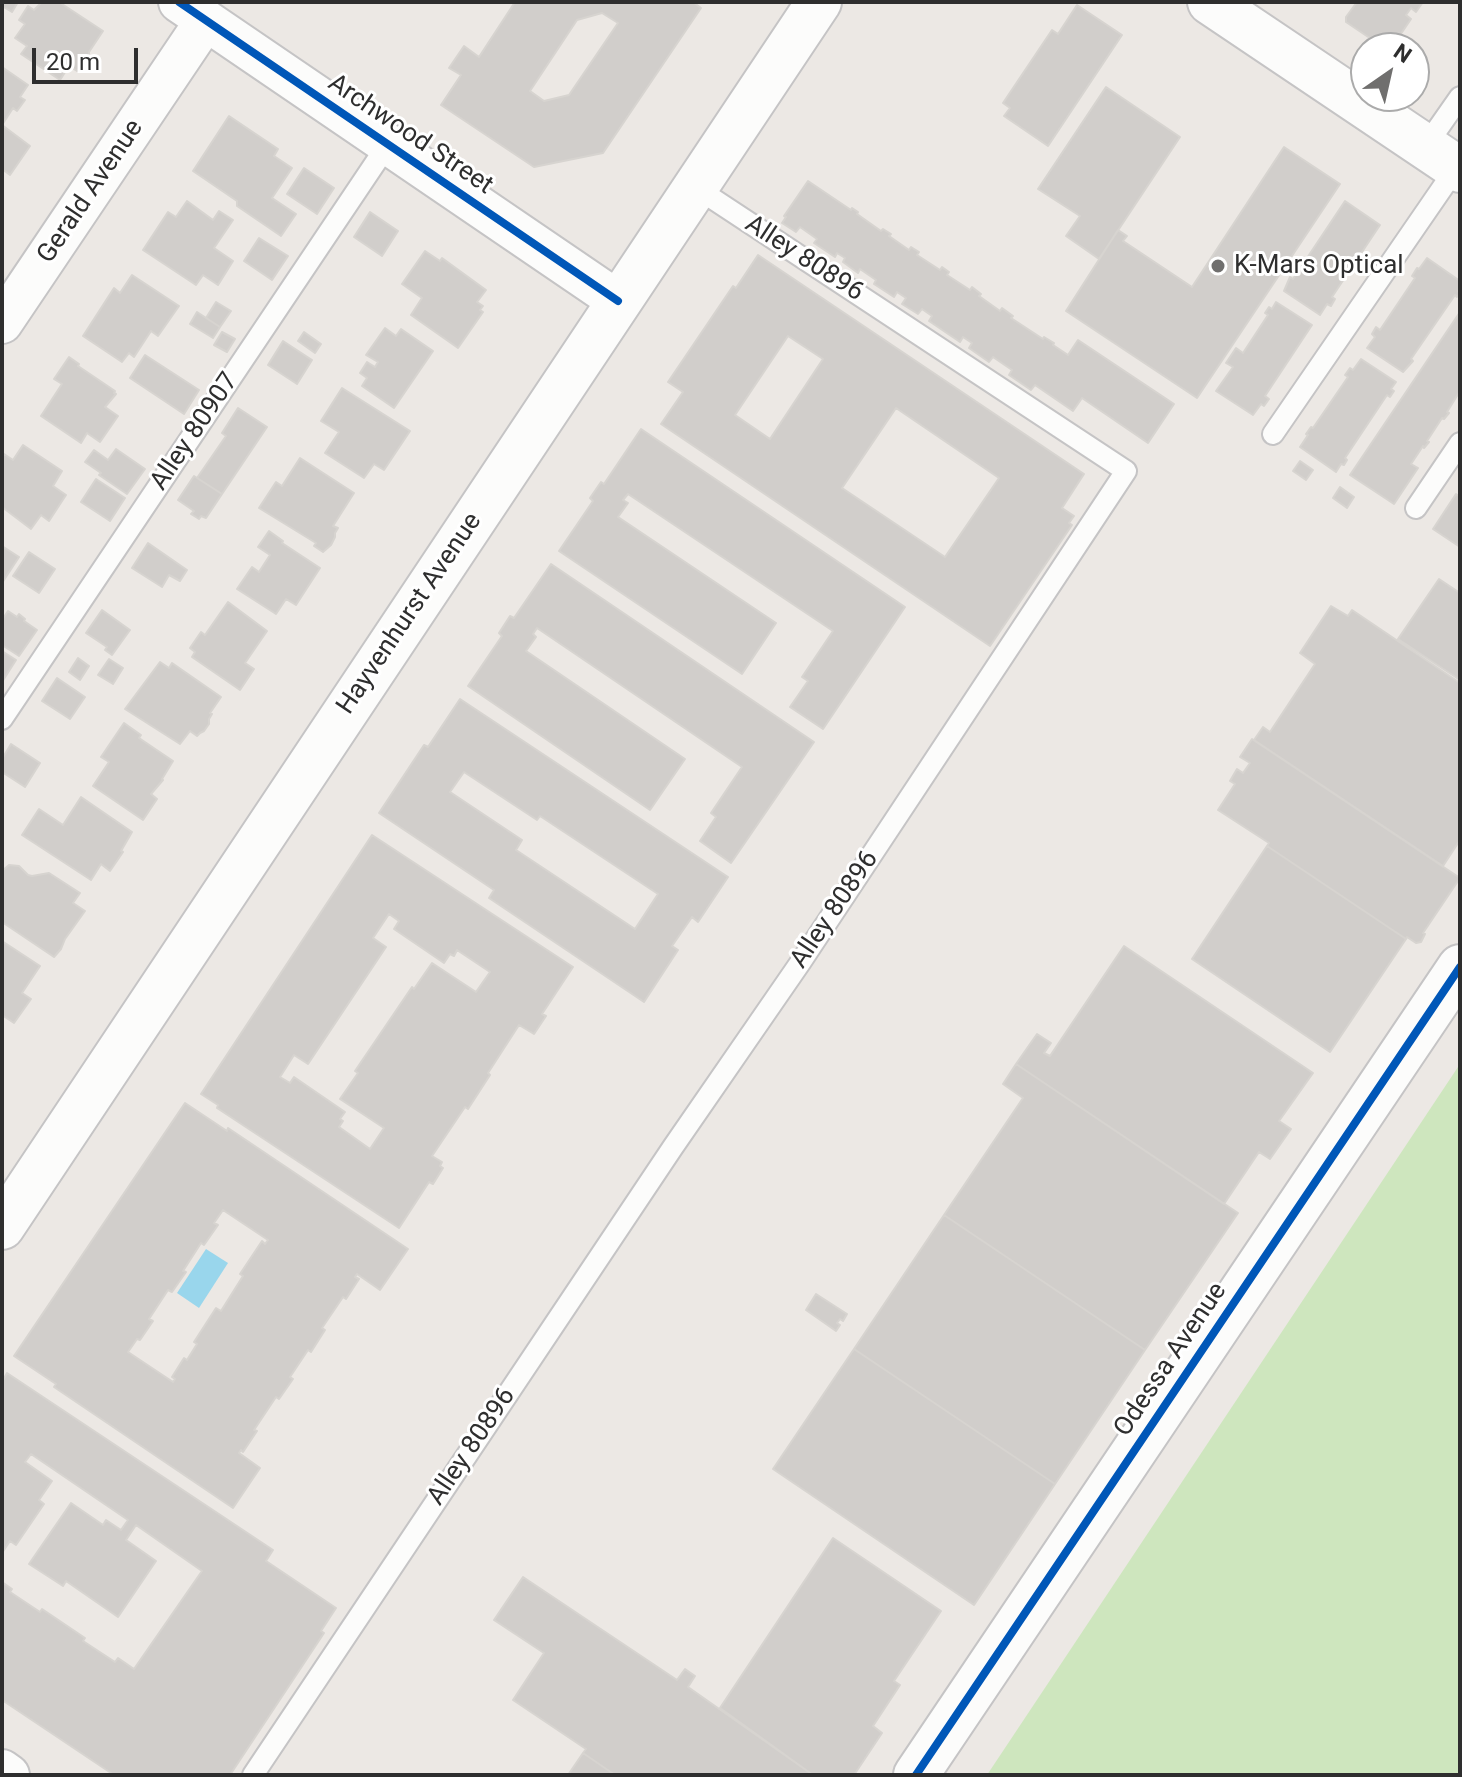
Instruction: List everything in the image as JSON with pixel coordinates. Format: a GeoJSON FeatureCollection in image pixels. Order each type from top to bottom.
{"type":"FeatureCollection","features":[{"type":"Feature","properties":{"kind":"main road"},"geometry":{"type":"LineString","coordinates":[[1210,2],[1447,162]]}},
{"type":"Feature","properties":{"kind":"main road","name":"Hayvenhurst Avenue"},"geometry":{"type":"LineString","coordinates":[[2,1227],[695,187],[806,7]]}},
{"type":"Feature","properties":{"kind":"main road","name":"Odessa Avenue"},"geometry":{"type":"LineString","coordinates":[[916,1775],[1460,967]]}},
{"type":"Feature","properties":{"kind":"street","name":"Archwood Street"},"geometry":{"type":"LineString","coordinates":[[192,11],[618,301]]}},
{"type":"Feature","properties":{"kind":"street","name":"Gerald Avenue"},"geometry":{"type":"LineString","coordinates":[[2,323],[192,11]]}},
{"type":"Feature","properties":{"kind":"street"},"geometry":{"type":"LineString","coordinates":[[2,1770],[9,1775]]}},
{"type":"Feature","properties":{"kind":"lane"},"geometry":{"type":"LineString","coordinates":[[1273,434],[1447,162],[1460,97]]}},
{"type":"Feature","properties":{"kind":"lane","name":"Alley 80907"},"geometry":{"type":"LineString","coordinates":[[2,719],[388,144]]}},
{"type":"Feature","properties":{"kind":"lane","name":"Alley 80896"},"geometry":{"type":"LineString","coordinates":[[253,1775],[673,1147],[800,963],[1126,471],[695,187]]}},
{"type":"Feature","properties":{"kind":"lane"},"geometry":{"type":"LineString","coordinates":[[1416,508],[1460,443]]}},
{"type":"Feature","properties":{"kind":"green space"},"geometry":{"type":"Polygon","coordinates":[[[1460,1064],[1460,1775],[987,1775],[1460,1064]]]}},
{"type":"Feature","properties":{"kind":"water"},"geometry":{"type":"Polygon","coordinates":[[[206,1249],[228,1263],[199,1308],[177,1293],[206,1249]]]}},
{"type":"Feature","properties":{"kind":"building"},"geometry":{"type":"Polygon","coordinates":[[[2,2],[18,2],[12,12],[2,6],[2,2]]]}},
{"type":"Feature","properties":{"kind":"building"},"geometry":{"type":"Polygon","coordinates":[[[42,2],[59,2],[103,31],[84,65],[77,71],[69,66],[60,80],[21,54],[27,46],[15,38],[25,24],[19,20],[28,6],[34,10],[42,2]]]}},
{"type":"Feature","properties":{"kind":"building"},"geometry":{"type":"Polygon","coordinates":[[[515,2],[693,2],[701,8],[603,153],[534,167],[441,105],[461,75],[449,68],[464,46],[479,57],[515,2]],[[602,13],[577,20],[530,91],[544,101],[569,95],[618,23],[602,13]]]}},
{"type":"Feature","properties":{"kind":"building"},"geometry":{"type":"Polygon","coordinates":[[[1357,2],[1423,2],[1416,12],[1411,8],[1406,15],[1411,19],[1402,32],[1361,32],[1346,22],[1346,17],[1357,2]]]}},
{"type":"Feature","properties":{"kind":"building"},"geometry":{"type":"Polygon","coordinates":[[[1077,5],[1122,35],[1048,146],[1004,116],[1010,108],[1003,103],[1052,30],[1058,34],[1077,5]]]}},
{"type":"Feature","properties":{"kind":"building"},"geometry":{"type":"Polygon","coordinates":[[[2,67],[28,85],[20,97],[25,100],[17,111],[13,108],[2,125],[2,67]]]}},
{"type":"Feature","properties":{"kind":"building"},"geometry":{"type":"Polygon","coordinates":[[[1106,87],[1180,137],[1099,259],[1066,236],[1080,216],[1038,189],[1106,87]]]}},
{"type":"Feature","properties":{"kind":"building"},"geometry":{"type":"Polygon","coordinates":[[[229,116],[278,149],[274,156],[292,168],[272,198],[296,214],[281,236],[193,171],[229,116]]]}},
{"type":"Feature","properties":{"kind":"building"},"geometry":{"type":"Polygon","coordinates":[[[2,125],[30,146],[10,175],[2,169],[2,125]]]}},
{"type":"Feature","properties":{"kind":"building"},"geometry":{"type":"Polygon","coordinates":[[[1284,147],[1340,184],[1197,398],[1066,311],[1118,230],[1127,236],[1123,241],[1192,287],[1284,147]]]}},
{"type":"Feature","properties":{"kind":"building"},"geometry":{"type":"Polygon","coordinates":[[[304,168],[334,188],[317,214],[287,194],[304,168]]]}},
{"type":"Feature","properties":{"kind":"building"},"geometry":{"type":"Polygon","coordinates":[[[808,181],[858,212],[881,231],[883,229],[891,234],[889,236],[909,250],[911,247],[919,252],[917,255],[940,270],[942,267],[949,272],[947,275],[970,290],[972,287],[1000,311],[1002,308],[1013,316],[1011,318],[1054,343],[1068,355],[1078,340],[1174,404],[1148,443],[1082,398],[1073,411],[1035,385],[1031,390],[1009,375],[1012,370],[993,357],[989,362],[969,348],[972,343],[963,337],[960,342],[929,321],[932,316],[922,309],[918,314],[902,304],[906,298],[897,292],[894,297],[874,284],[876,280],[860,269],[858,273],[843,262],[845,258],[837,253],[835,257],[814,243],[817,239],[800,227],[796,232],[782,223],[808,181]]]}},
{"type":"Feature","properties":{"kind":"building"},"geometry":{"type":"Polygon","coordinates":[[[187,201],[213,220],[219,211],[233,220],[214,248],[233,261],[218,285],[203,275],[196,285],[143,250],[168,212],[176,217],[187,201]]]}},
{"type":"Feature","properties":{"kind":"building"},"geometry":{"type":"Polygon","coordinates":[[[1345,201],[1380,225],[1332,297],[1335,299],[1331,306],[1327,304],[1320,315],[1284,291],[1290,277],[1293,279],[1345,201]]]}},
{"type":"Feature","properties":{"kind":"building"},"geometry":{"type":"Polygon","coordinates":[[[370,212],[398,231],[382,256],[354,237],[370,212]]]}},
{"type":"Feature","properties":{"kind":"building"},"geometry":{"type":"Polygon","coordinates":[[[259,238],[288,256],[272,280],[244,261],[259,238]]]}},
{"type":"Feature","properties":{"kind":"building"},"geometry":{"type":"Polygon","coordinates":[[[425,251],[440,261],[442,258],[486,290],[477,302],[483,306],[480,310],[483,312],[458,348],[411,315],[422,298],[402,284],[425,251]]]}},
{"type":"Feature","properties":{"kind":"building"},"geometry":{"type":"Polygon","coordinates":[[[758,255],[1084,474],[1062,508],[1074,516],[1069,523],[1072,525],[990,646],[661,424],[683,392],[668,382],[733,286],[736,288],[758,255]],[[788,336],[735,415],[770,439],[823,359],[788,336]],[[896,408],[842,488],[945,557],[999,478],[896,408]]]}},
{"type":"Feature","properties":{"kind":"building"},"geometry":{"type":"Polygon","coordinates":[[[1427,258],[1460,281],[1460,293],[1457,297],[1455,295],[1403,372],[1367,348],[1375,337],[1372,334],[1376,327],[1380,330],[1415,278],[1412,276],[1417,268],[1427,258]]]}},
{"type":"Feature","properties":{"kind":"building"},"geometry":{"type":"Polygon","coordinates":[[[132,275],[179,306],[158,336],[151,331],[134,357],[129,353],[122,362],[83,336],[114,288],[120,293],[132,275]]]}},
{"type":"Feature","properties":{"kind":"building"},"geometry":{"type":"Polygon","coordinates":[[[216,302],[231,311],[220,327],[206,318],[216,302]]]}},
{"type":"Feature","properties":{"kind":"building"},"geometry":{"type":"Polygon","coordinates":[[[1276,302],[1312,325],[1265,396],[1269,399],[1253,415],[1216,391],[1233,367],[1226,363],[1236,348],[1243,353],[1268,315],[1265,313],[1276,302]]]}},
{"type":"Feature","properties":{"kind":"building"},"geometry":{"type":"Polygon","coordinates":[[[197,312],[220,327],[213,338],[190,324],[197,312]]]}},
{"type":"Feature","properties":{"kind":"building"},"geometry":{"type":"Polygon","coordinates":[[[1460,312],[1460,391],[1449,413],[1442,418],[1429,442],[1411,464],[1418,468],[1394,504],[1350,475],[1460,312]]]}},
{"type":"Feature","properties":{"kind":"building"},"geometry":{"type":"Polygon","coordinates":[[[385,328],[396,336],[401,329],[433,351],[394,408],[362,386],[367,378],[360,373],[367,362],[375,367],[378,362],[366,355],[385,328]]]}},
{"type":"Feature","properties":{"kind":"building"},"geometry":{"type":"Polygon","coordinates":[[[222,332],[235,339],[227,352],[214,345],[222,332]]]}},
{"type":"Feature","properties":{"kind":"building"},"geometry":{"type":"Polygon","coordinates":[[[304,332],[321,344],[315,353],[298,341],[304,332]]]}},
{"type":"Feature","properties":{"kind":"building"},"geometry":{"type":"Polygon","coordinates":[[[283,341],[312,360],[297,384],[268,365],[283,341]]]}},
{"type":"Feature","properties":{"kind":"building"},"geometry":{"type":"Polygon","coordinates":[[[145,355],[199,390],[184,414],[130,378],[145,355]]]}},
{"type":"Feature","properties":{"kind":"building"},"geometry":{"type":"Polygon","coordinates":[[[69,357],[115,391],[116,394],[105,407],[118,416],[100,442],[87,433],[81,443],[41,416],[62,384],[54,379],[69,357]]]}},
{"type":"Feature","properties":{"kind":"building"},"geometry":{"type":"Polygon","coordinates":[[[1361,359],[1396,382],[1390,397],[1387,395],[1345,458],[1344,465],[1341,464],[1336,472],[1300,447],[1306,434],[1348,377],[1345,375],[1361,359]]]}},
{"type":"Feature","properties":{"kind":"building"},"geometry":{"type":"Polygon","coordinates":[[[342,388],[410,431],[384,470],[374,464],[364,478],[325,453],[339,432],[321,421],[342,388]]]}},
{"type":"Feature","properties":{"kind":"building"},"geometry":{"type":"Polygon","coordinates":[[[238,408],[267,427],[222,494],[197,478],[226,436],[222,433],[238,408]]]}},
{"type":"Feature","properties":{"kind":"building"},"geometry":{"type":"Polygon","coordinates":[[[641,429],[905,607],[823,729],[790,707],[808,681],[802,677],[833,631],[628,494],[623,500],[628,503],[618,517],[776,623],[742,674],[559,551],[593,501],[590,498],[601,482],[604,484],[641,429]]]}},
{"type":"Feature","properties":{"kind":"building"},"geometry":{"type":"Polygon","coordinates":[[[23,445],[62,471],[53,486],[66,495],[49,521],[41,515],[31,529],[2,507],[2,458],[4,454],[13,460],[23,445]]]}},
{"type":"Feature","properties":{"kind":"building"},"geometry":{"type":"Polygon","coordinates":[[[116,449],[145,469],[127,494],[85,462],[94,450],[108,460],[116,449]]]}},
{"type":"Feature","properties":{"kind":"building"},"geometry":{"type":"Polygon","coordinates":[[[300,458],[354,493],[333,526],[338,528],[331,545],[323,552],[314,546],[316,543],[259,508],[276,482],[282,486],[300,458]]]}},
{"type":"Feature","properties":{"kind":"building"},"geometry":{"type":"Polygon","coordinates":[[[1300,461],[1313,470],[1306,480],[1293,471],[1300,461]]]}},
{"type":"Feature","properties":{"kind":"building"},"geometry":{"type":"Polygon","coordinates":[[[194,476],[222,494],[206,518],[201,516],[199,519],[191,514],[194,511],[178,500],[194,476]]]}},
{"type":"Feature","properties":{"kind":"building"},"geometry":{"type":"Polygon","coordinates":[[[96,479],[125,498],[110,521],[81,502],[96,479]]]}},
{"type":"Feature","properties":{"kind":"building"},"geometry":{"type":"Polygon","coordinates":[[[1340,487],[1354,497],[1347,508],[1333,498],[1340,487]]]}},
{"type":"Feature","properties":{"kind":"building"},"geometry":{"type":"Polygon","coordinates":[[[1456,494],[1460,497],[1460,547],[1433,529],[1456,494]]]}},
{"type":"Feature","properties":{"kind":"building"},"geometry":{"type":"Polygon","coordinates":[[[269,531],[320,568],[296,605],[286,599],[276,614],[237,589],[252,567],[259,572],[270,555],[258,547],[269,531]]]}},
{"type":"Feature","properties":{"kind":"building"},"geometry":{"type":"Polygon","coordinates":[[[148,543],[187,570],[180,581],[169,575],[162,587],[132,568],[148,543]]]}},
{"type":"Feature","properties":{"kind":"building"},"geometry":{"type":"Polygon","coordinates":[[[2,546],[19,557],[2,583],[2,546]]]}},
{"type":"Feature","properties":{"kind":"building"},"geometry":{"type":"Polygon","coordinates":[[[29,552],[55,569],[39,593],[13,576],[29,552]]]}},
{"type":"Feature","properties":{"kind":"building"},"geometry":{"type":"Polygon","coordinates":[[[551,564],[814,742],[731,863],[700,841],[716,817],[711,813],[742,767],[537,628],[533,634],[536,637],[526,651],[685,759],[650,810],[468,686],[502,636],[499,633],[510,616],[514,618],[551,564]]]}},
{"type":"Feature","properties":{"kind":"building"},"geometry":{"type":"Polygon","coordinates":[[[1439,579],[1460,593],[1460,680],[1398,639],[1439,579]]]}},
{"type":"Feature","properties":{"kind":"building"},"geometry":{"type":"Polygon","coordinates":[[[228,602],[267,631],[245,663],[254,669],[240,690],[192,657],[195,652],[190,648],[201,632],[205,635],[228,602]]]}},
{"type":"Feature","properties":{"kind":"building"},"geometry":{"type":"Polygon","coordinates":[[[1331,606],[1348,616],[1352,610],[1460,683],[1460,840],[1443,866],[1254,740],[1263,727],[1270,732],[1315,664],[1300,653],[1331,606]]]}},
{"type":"Feature","properties":{"kind":"building"},"geometry":{"type":"Polygon","coordinates":[[[102,610],[130,630],[112,655],[105,650],[107,647],[86,633],[102,610]]]}},
{"type":"Feature","properties":{"kind":"building"},"geometry":{"type":"Polygon","coordinates":[[[8,611],[17,617],[19,614],[37,630],[19,656],[2,645],[2,620],[8,611]]]}},
{"type":"Feature","properties":{"kind":"building"},"geometry":{"type":"Polygon","coordinates":[[[2,651],[16,660],[2,682],[2,651]]]}},
{"type":"Feature","properties":{"kind":"building"},"geometry":{"type":"Polygon","coordinates":[[[78,658],[89,666],[80,680],[69,672],[78,658]]]}},
{"type":"Feature","properties":{"kind":"building"},"geometry":{"type":"Polygon","coordinates":[[[109,659],[123,668],[113,684],[98,675],[109,659]]]}},
{"type":"Feature","properties":{"kind":"building"},"geometry":{"type":"Polygon","coordinates":[[[160,662],[169,668],[172,663],[221,697],[210,713],[209,724],[204,731],[197,736],[190,731],[180,744],[125,709],[160,662]]]}},
{"type":"Feature","properties":{"kind":"building"},"geometry":{"type":"Polygon","coordinates":[[[57,678],[85,697],[70,719],[42,701],[57,678]]]}},
{"type":"Feature","properties":{"kind":"building"},"geometry":{"type":"Polygon","coordinates":[[[460,699],[728,877],[698,922],[692,917],[672,946],[678,950],[644,1002],[489,898],[494,890],[379,813],[424,745],[428,747],[460,699]],[[464,772],[450,792],[522,840],[516,850],[635,929],[658,894],[540,816],[537,820],[464,772]]]}},
{"type":"Feature","properties":{"kind":"building"},"geometry":{"type":"Polygon","coordinates":[[[124,723],[141,735],[139,738],[173,761],[151,794],[157,799],[143,820],[93,786],[109,762],[101,757],[124,723]]]}},
{"type":"Feature","properties":{"kind":"building"},"geometry":{"type":"Polygon","coordinates":[[[1252,739],[1460,878],[1423,933],[1421,942],[1406,939],[1218,810],[1235,784],[1230,781],[1237,769],[1243,773],[1250,763],[1240,757],[1252,739]]]}},
{"type":"Feature","properties":{"kind":"building"},"geometry":{"type":"Polygon","coordinates":[[[11,744],[40,763],[25,787],[2,772],[2,759],[11,744]]]}},
{"type":"Feature","properties":{"kind":"building"},"geometry":{"type":"Polygon","coordinates":[[[81,797],[132,832],[110,871],[101,864],[91,880],[22,835],[39,809],[63,825],[81,797]]]}},
{"type":"Feature","properties":{"kind":"building"},"geometry":{"type":"Polygon","coordinates":[[[372,835],[573,967],[542,1014],[546,1016],[534,1034],[519,1025],[468,1109],[465,1107],[432,1156],[442,1162],[440,1166],[443,1168],[433,1184],[429,1182],[399,1228],[217,1108],[218,1105],[201,1094],[372,835]],[[389,914],[373,938],[386,947],[308,1064],[294,1055],[280,1077],[290,1083],[294,1077],[345,1112],[339,1127],[370,1149],[384,1128],[340,1099],[358,1073],[355,1071],[432,963],[476,992],[490,972],[457,950],[444,963],[394,929],[399,921],[389,914]]]}},
{"type":"Feature","properties":{"kind":"building"},"geometry":{"type":"Polygon","coordinates":[[[1267,846],[1406,939],[1330,1052],[1192,959],[1267,846]]]}},
{"type":"Feature","properties":{"kind":"building"},"geometry":{"type":"Polygon","coordinates":[[[9,865],[19,866],[32,876],[49,873],[80,893],[73,903],[85,911],[54,957],[2,922],[2,871],[9,865]]]}},
{"type":"Feature","properties":{"kind":"building"},"geometry":{"type":"Polygon","coordinates":[[[2,941],[40,966],[22,993],[31,999],[14,1023],[2,1015],[2,941]]]}},
{"type":"Feature","properties":{"kind":"building"},"geometry":{"type":"Polygon","coordinates":[[[1124,946],[1313,1073],[1279,1121],[1291,1129],[1270,1159],[1259,1152],[1224,1204],[1016,1064],[1037,1034],[1051,1043],[1044,1053],[1050,1056],[1124,946]]]}},
{"type":"Feature","properties":{"kind":"building"},"geometry":{"type":"Polygon","coordinates":[[[1016,1064],[1238,1213],[1145,1350],[944,1215],[1023,1098],[1003,1084],[1016,1064]]]}},
{"type":"Feature","properties":{"kind":"building"},"geometry":{"type":"Polygon","coordinates":[[[185,1103],[227,1131],[228,1128],[408,1249],[380,1290],[357,1274],[355,1277],[359,1279],[346,1299],[343,1297],[322,1328],[325,1330],[311,1352],[308,1350],[290,1377],[293,1379],[279,1399],[276,1397],[254,1430],[257,1431],[243,1452],[241,1450],[239,1453],[260,1468],[233,1508],[54,1387],[56,1384],[14,1356],[185,1103]],[[223,1210],[214,1223],[218,1225],[204,1245],[201,1243],[183,1271],[186,1272],[172,1292],[168,1290],[149,1319],[153,1321],[128,1352],[173,1382],[175,1379],[172,1377],[184,1358],[187,1360],[197,1344],[194,1342],[216,1308],[221,1311],[243,1276],[240,1274],[262,1241],[265,1244],[268,1240],[223,1210]]]}},
{"type":"Feature","properties":{"kind":"building"},"geometry":{"type":"Polygon","coordinates":[[[944,1215],[1145,1350],[1055,1484],[854,1349],[944,1215]]]}},
{"type":"Feature","properties":{"kind":"building"},"geometry":{"type":"Polygon","coordinates":[[[816,1294],[847,1314],[843,1321],[840,1319],[837,1323],[840,1325],[836,1331],[806,1310],[816,1294]]]}},
{"type":"Feature","properties":{"kind":"building"},"geometry":{"type":"Polygon","coordinates":[[[854,1349],[1055,1484],[974,1605],[773,1469],[854,1349]]]}},
{"type":"Feature","properties":{"kind":"building"},"geometry":{"type":"Polygon","coordinates":[[[7,1373],[273,1550],[266,1561],[336,1608],[321,1631],[324,1633],[230,1775],[114,1775],[2,1700],[2,1582],[12,1589],[10,1592],[85,1638],[83,1641],[115,1662],[118,1658],[134,1669],[202,1571],[136,1525],[126,1540],[156,1561],[118,1617],[66,1581],[63,1586],[29,1564],[71,1503],[103,1525],[106,1520],[121,1530],[128,1520],[31,1454],[25,1462],[52,1481],[39,1500],[44,1504],[16,1545],[10,1541],[2,1553],[2,1382],[7,1373]]]}},
{"type":"Feature","properties":{"kind":"building"},"geometry":{"type":"Polygon","coordinates":[[[833,1538],[941,1611],[894,1681],[900,1685],[873,1726],[882,1733],[854,1775],[813,1775],[720,1708],[833,1538]]]}},
{"type":"Feature","properties":{"kind":"building"},"geometry":{"type":"Polygon","coordinates":[[[523,1577],[677,1680],[685,1669],[695,1676],[688,1687],[813,1775],[615,1775],[583,1753],[586,1749],[513,1700],[544,1653],[494,1620],[523,1577]]]}},
{"type":"Feature","properties":{"kind":"building"},"geometry":{"type":"Polygon","coordinates":[[[583,1753],[615,1775],[568,1775],[583,1753]]]}},
{"type":"Feature","properties":{"kind":"cycle path"},"geometry":{"type":"LineString","coordinates":[[179,2],[618,301]]}},
{"type":"Feature","properties":{"kind":"cycle path"},"geometry":{"type":"LineString","coordinates":[[916,1775],[1460,967]]}},
{"type":"Feature","properties":{"kind":"place","name":"K-Mars Optical"},"geometry":{"type":"Point","coordinates":[1218,266]}}]}
